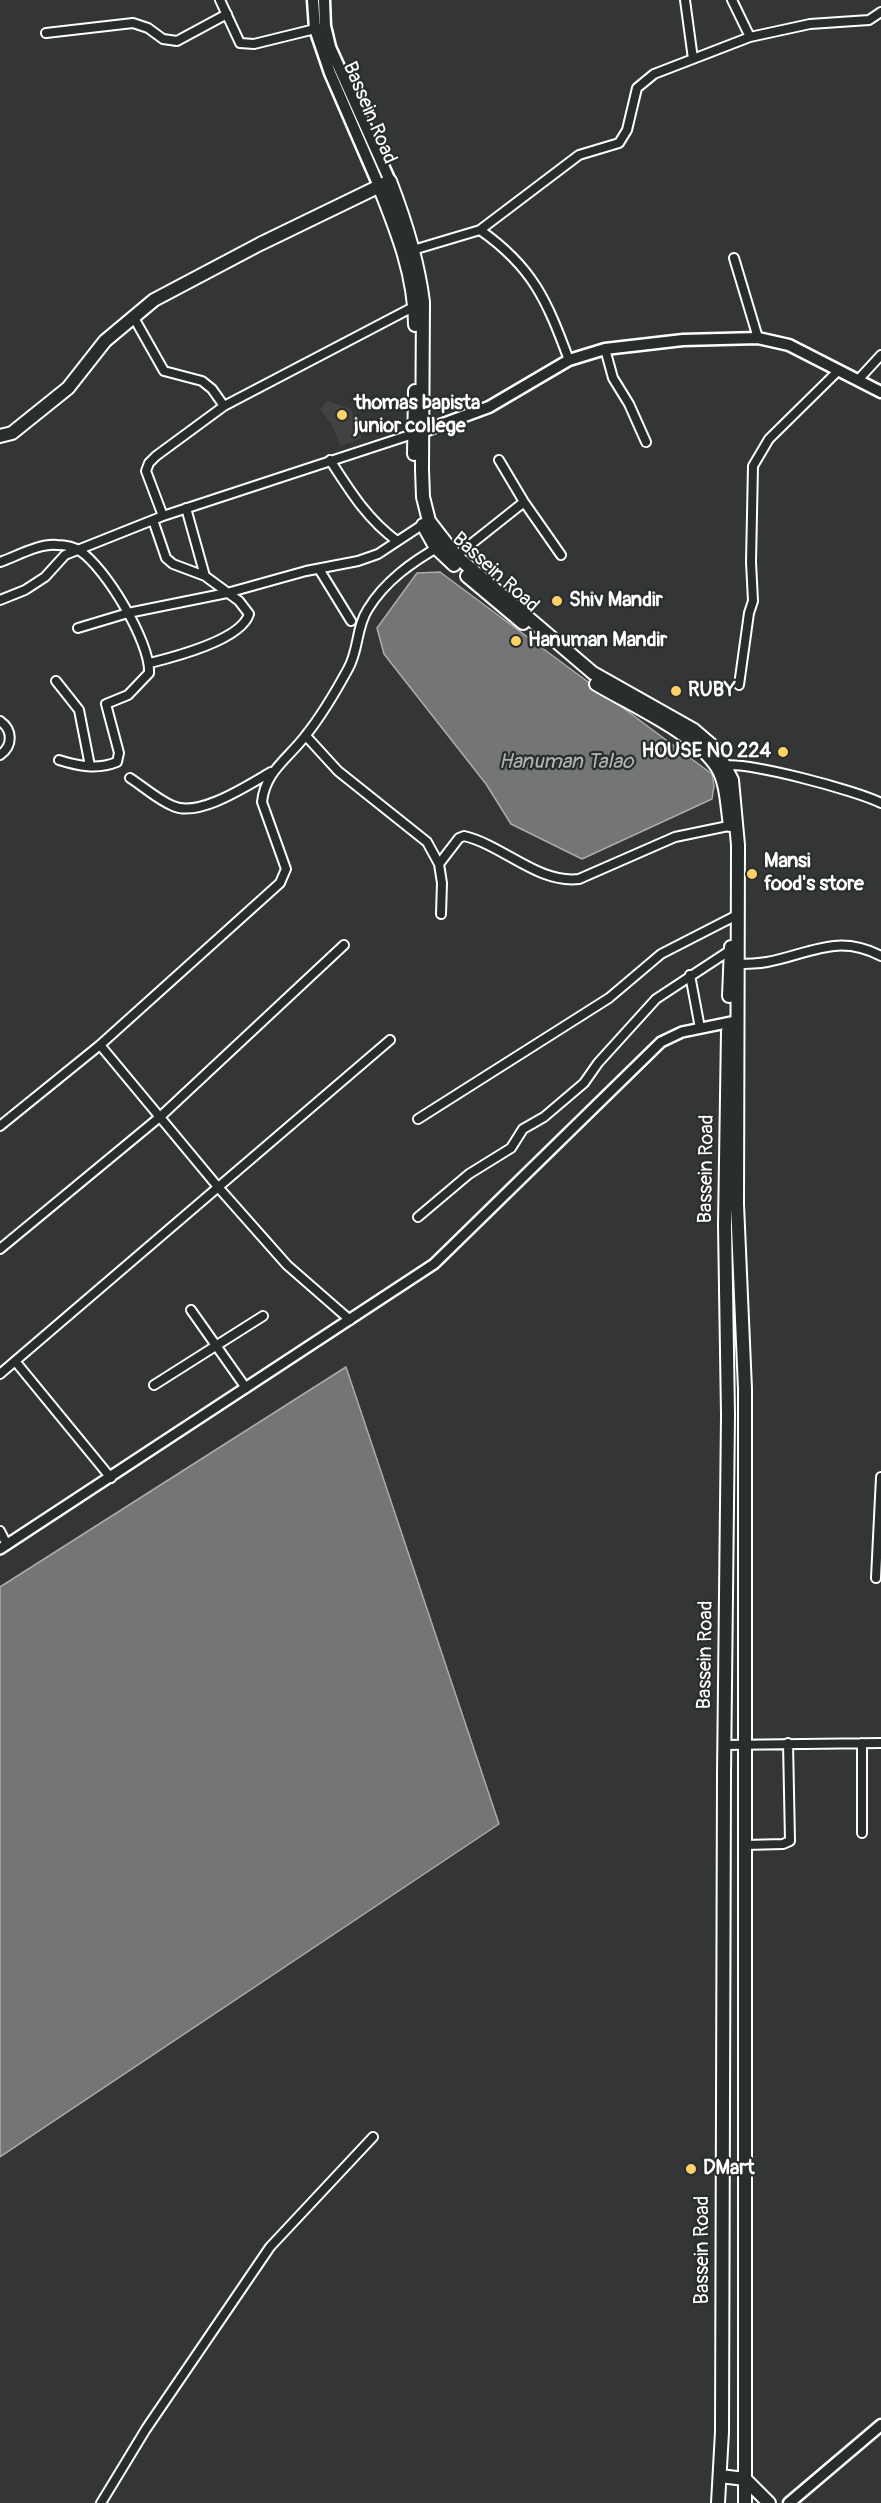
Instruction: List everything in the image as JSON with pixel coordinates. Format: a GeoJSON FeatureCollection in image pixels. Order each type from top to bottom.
{"type":"FeatureCollection","features":[{"type":"Feature","properties":{"kind":"main road","name":"Bassein Road"},"geometry":{"type":"LineString","coordinates":[[313,0],[330,73],[384,183],[419,304]]}},
{"type":"Feature","properties":{"kind":"main road","name":"Bassein Road"},"geometry":{"type":"LineString","coordinates":[[320,27],[324,0]]}},
{"type":"Feature","properties":{"kind":"main road"},"geometry":{"type":"LineString","coordinates":[[0,436],[12,433],[68,388],[105,340],[154,300],[195,276],[384,183],[406,224],[413,250],[419,304],[419,432],[426,523],[440,545],[456,556],[593,673],[694,730],[715,748],[721,766]]}},
{"type":"Feature","properties":{"kind":"main road"},"geometry":{"type":"LineString","coordinates":[[419,432],[489,406],[569,360],[605,349],[683,340],[758,338],[789,345],[881,392]]}},
{"type":"Feature","properties":{"kind":"main road","name":"Bassein Road"},"geometry":{"type":"LineString","coordinates":[[440,545],[582,675],[669,726],[721,766],[732,780],[736,916],[725,1226],[728,1415],[724,1745],[723,2225],[718,2503]]}},
{"type":"Feature","properties":{"kind":"main road","name":"Bassein Road"},"geometry":{"type":"LineString","coordinates":[[732,1022],[745,1389],[745,2503]]}},
{"type":"Feature","properties":{"kind":"main road"},"geometry":{"type":"LineString","coordinates":[[726,1548],[745,1548]]}},
{"type":"Feature","properties":{"kind":"main road"},"geometry":{"type":"LineString","coordinates":[[723,2225],[744,2224]]}},
{"type":"Feature","properties":{"kind":"main road"},"geometry":{"type":"LineString","coordinates":[[722,2326],[744,2325]]}},
{"type":"Feature","properties":{"kind":"main road"},"geometry":{"type":"LineString","coordinates":[[789,2503],[881,2425]]}},
{"type":"Feature","properties":{"kind":"main road"},"geometry":{"type":"LineString","coordinates":[[720,2476],[745,2479],[769,2503]]}},
{"type":"Feature","properties":{"kind":"street"},"geometry":{"type":"LineString","coordinates":[[220,0],[240,43],[254,44],[320,27]]}},
{"type":"Feature","properties":{"kind":"street"},"geometry":{"type":"LineString","coordinates":[[685,0],[693,59]]}},
{"type":"Feature","properties":{"kind":"street"},"geometry":{"type":"LineString","coordinates":[[732,0],[750,37]]}},
{"type":"Feature","properties":{"kind":"street"},"geometry":{"type":"LineString","coordinates":[[413,250],[480,230],[579,155],[619,143],[627,130],[637,88],[654,74],[750,37],[810,24],[868,20],[881,12]]}},
{"type":"Feature","properties":{"kind":"street"},"geometry":{"type":"LineString","coordinates":[[46,33],[133,23],[148,28],[163,39],[177,41],[227,14]]}},
{"type":"Feature","properties":{"kind":"street"},"geometry":{"type":"LineString","coordinates":[[480,230],[495,240],[525,268],[544,297],[569,360]]}},
{"type":"Feature","properties":{"kind":"street"},"geometry":{"type":"LineString","coordinates":[[734,258],[758,338]]}},
{"type":"Feature","properties":{"kind":"street"},"geometry":{"type":"LineString","coordinates":[[163,516],[146,471],[149,463],[156,456],[224,406],[419,304]]}},
{"type":"Feature","properties":{"kind":"street"},"geometry":{"type":"LineString","coordinates":[[134,318],[165,371],[202,381],[212,389],[224,406]]}},
{"type":"Feature","properties":{"kind":"street"},"geometry":{"type":"LineString","coordinates":[[605,349],[613,378],[629,404],[646,442]]}},
{"type":"Feature","properties":{"kind":"street"},"geometry":{"type":"LineString","coordinates":[[858,380],[881,355]]}},
{"type":"Feature","properties":{"kind":"street"},"geometry":{"type":"LineString","coordinates":[[739,685],[749,613],[753,601],[751,561],[753,466],[769,439],[838,370]]}},
{"type":"Feature","properties":{"kind":"street"},"geometry":{"type":"LineString","coordinates":[[0,600],[26,590],[45,577],[65,555],[186,508],[419,432]]}},
{"type":"Feature","properties":{"kind":"street"},"geometry":{"type":"LineString","coordinates":[[330,460],[356,501],[376,526],[397,541]]}},
{"type":"Feature","properties":{"kind":"street"},"geometry":{"type":"LineString","coordinates":[[499,460],[524,502],[561,555]]}},
{"type":"Feature","properties":{"kind":"street"},"geometry":{"type":"LineString","coordinates":[[456,556],[524,502]]}},
{"type":"Feature","properties":{"kind":"street"},"geometry":{"type":"LineString","coordinates":[[186,508],[205,576]]}},
{"type":"Feature","properties":{"kind":"street"},"geometry":{"type":"LineString","coordinates":[[150,663],[191,652],[228,635],[247,620],[249,614],[246,608],[205,576],[173,564],[166,558],[153,520]]}},
{"type":"Feature","properties":{"kind":"street"},"geometry":{"type":"LineString","coordinates":[[78,628],[128,613],[227,593],[378,555],[426,523]]}},
{"type":"Feature","properties":{"kind":"street"},"geometry":{"type":"LineString","coordinates":[[0,562],[56,544],[78,550],[94,564],[128,613],[150,663],[149,673],[128,694],[106,704],[119,753],[117,762],[109,765],[80,767],[59,760]]}},
{"type":"Feature","properties":{"kind":"street"},"geometry":{"type":"LineString","coordinates":[[130,778],[173,807],[187,809],[207,805],[271,772],[306,736],[349,668],[367,609],[386,586],[409,564],[440,545]]}},
{"type":"Feature","properties":{"kind":"street"},"geometry":{"type":"LineString","coordinates":[[319,568],[351,621]]}},
{"type":"Feature","properties":{"kind":"street"},"geometry":{"type":"LineString","coordinates":[[56,681],[79,710],[90,766]]}},
{"type":"Feature","properties":{"kind":"street"},"geometry":{"type":"LineString","coordinates":[[0,721],[6,725],[11,735],[9,746],[0,754]]}},
{"type":"Feature","properties":{"kind":"street"},"geometry":{"type":"LineString","coordinates":[[306,736],[338,771],[427,842],[439,864],[441,914]]}},
{"type":"Feature","properties":{"kind":"street"},"geometry":{"type":"LineString","coordinates":[[721,766],[773,772],[830,786],[881,803]]}},
{"type":"Feature","properties":{"kind":"street"},"geometry":{"type":"LineString","coordinates":[[0,1126],[100,1045],[280,883],[286,869],[262,802],[271,772]]}},
{"type":"Feature","properties":{"kind":"street"},"geometry":{"type":"LineString","coordinates":[[439,864],[459,838],[464,836],[565,881],[579,879],[675,837],[734,824]]}},
{"type":"Feature","properties":{"kind":"street"},"geometry":{"type":"LineString","coordinates":[[418,1119],[609,998],[661,954],[736,916]]}},
{"type":"Feature","properties":{"kind":"street"},"geometry":{"type":"LineString","coordinates":[[0,1250],[161,1116],[344,945]]}},
{"type":"Feature","properties":{"kind":"street"},"geometry":{"type":"LineString","coordinates":[[735,964],[766,962],[818,947],[854,946],[881,956]]}},
{"type":"Feature","properties":{"kind":"street"},"geometry":{"type":"LineString","coordinates":[[418,1216],[469,1174],[511,1148],[523,1129],[544,1117],[584,1083],[598,1063],[657,999],[735,947]]}},
{"type":"Feature","properties":{"kind":"street"},"geometry":{"type":"LineString","coordinates":[[690,975],[700,1028]]}},
{"type":"Feature","properties":{"kind":"street"},"geometry":{"type":"LineString","coordinates":[[0,1531],[3,1547],[434,1264],[661,1042],[682,1032],[732,1022]]}},
{"type":"Feature","properties":{"kind":"street"},"geometry":{"type":"LineString","coordinates":[[0,1374],[390,1040]]}},
{"type":"Feature","properties":{"kind":"street"},"geometry":{"type":"LineString","coordinates":[[100,1045],[218,1187],[287,1265],[350,1320]]}},
{"type":"Feature","properties":{"kind":"street"},"geometry":{"type":"LineString","coordinates":[[190,1310],[246,1388]]}},
{"type":"Feature","properties":{"kind":"street"},"geometry":{"type":"LineString","coordinates":[[154,1385],[263,1316]]}},
{"type":"Feature","properties":{"kind":"street"},"geometry":{"type":"LineString","coordinates":[[15,1361],[111,1478]]}},
{"type":"Feature","properties":{"kind":"street"},"geometry":{"type":"LineString","coordinates":[[876,1578],[881,1477]]}},
{"type":"Feature","properties":{"kind":"street"},"geometry":{"type":"LineString","coordinates":[[745,1845],[783,1844],[790,1841],[788,1743]]}},
{"type":"Feature","properties":{"kind":"street"},"geometry":{"type":"LineString","coordinates":[[862,1743],[862,1833]]}},
{"type":"Feature","properties":{"kind":"street"},"geometry":{"type":"LineString","coordinates":[[724,1745],[881,1743]]}},
{"type":"Feature","properties":{"kind":"street"},"geometry":{"type":"LineString","coordinates":[[101,2503],[146,2429],[270,2247],[374,2137]]}},
{"type":"Feature","properties":{"kind":"shaded area"},"geometry":{"type":"Polygon","coordinates":[[[327,401],[351,409],[362,438],[340,446],[332,425],[320,409],[327,401]]]}},
{"type":"Feature","properties":{"kind":"water","name":"Hanuman Talao"},"geometry":{"type":"Polygon","coordinates":[[[440,572],[712,774],[714,786],[712,799],[582,859],[511,824],[486,784],[384,654],[377,628],[417,573],[440,572]]]}},
{"type":"Feature","properties":{"kind":"water"},"geometry":{"type":"Polygon","coordinates":[[[346,1367],[499,1824],[0,2157],[0,1587],[346,1367]]]}},
{"type":"Feature","properties":{"kind":"place","name":"thomas bapista junior college"},"geometry":{"type":"Point","coordinates":[342,415]}},
{"type":"Feature","properties":{"kind":"place","name":"Shiv Mandir"},"geometry":{"type":"Point","coordinates":[557,601]}},
{"type":"Feature","properties":{"kind":"place","name":"Hanuman Mandir"},"geometry":{"type":"Point","coordinates":[516,641]}},
{"type":"Feature","properties":{"kind":"place","name":"RUBY"},"geometry":{"type":"Point","coordinates":[676,691]}},
{"type":"Feature","properties":{"kind":"place","name":"HOUSE NO 224"},"geometry":{"type":"Point","coordinates":[783,752]}},
{"type":"Feature","properties":{"kind":"place","name":"Mansi food's store"},"geometry":{"type":"Point","coordinates":[752,874]}},
{"type":"Feature","properties":{"kind":"place","name":"DMart"},"geometry":{"type":"Point","coordinates":[691,2169]}}]}
